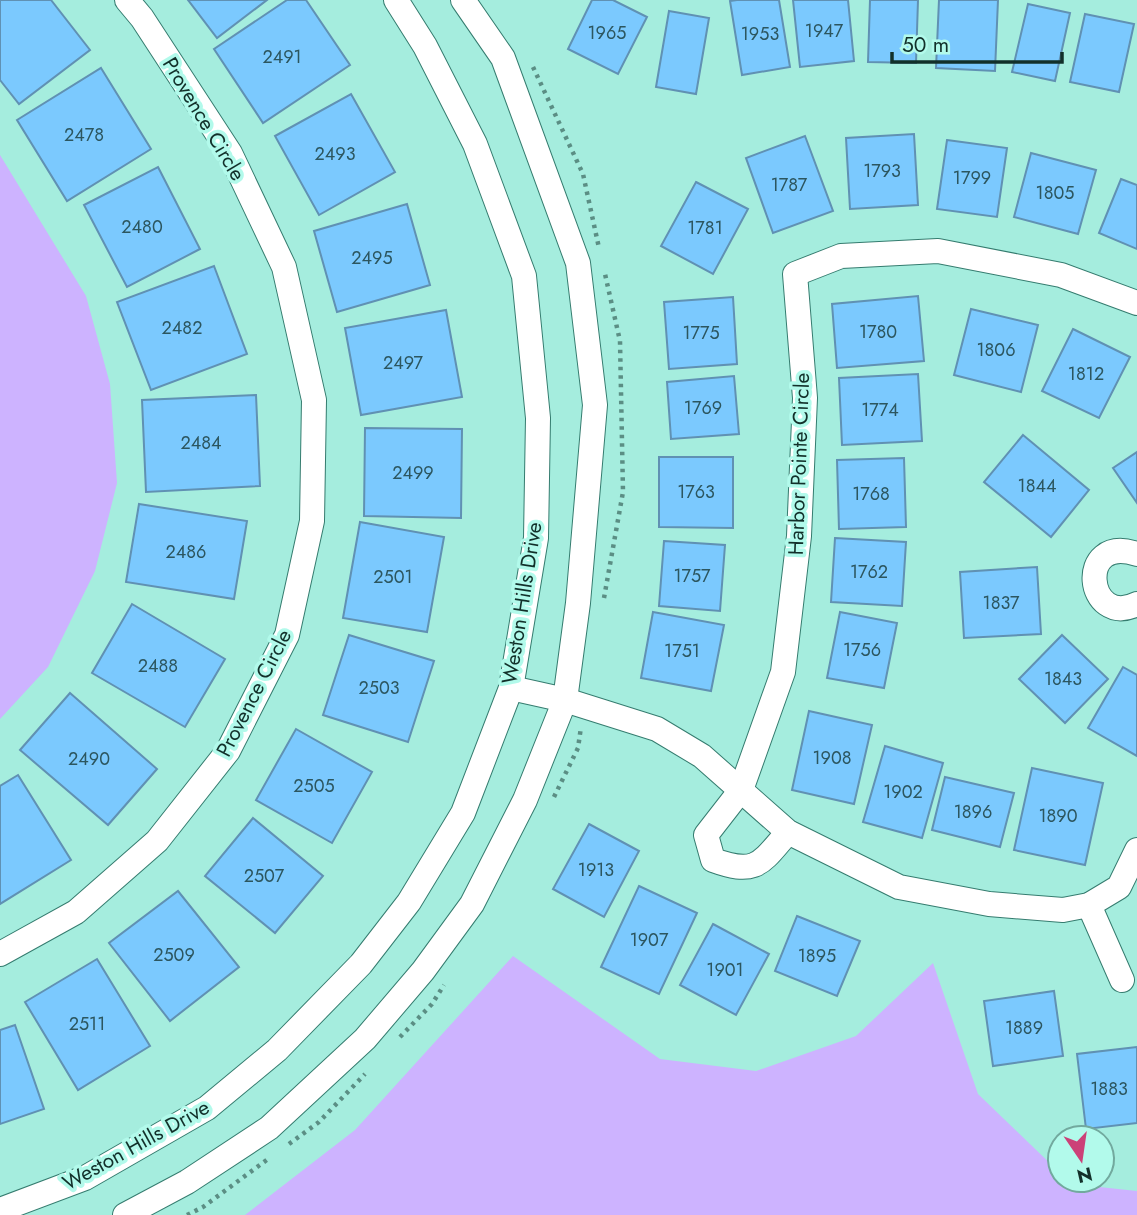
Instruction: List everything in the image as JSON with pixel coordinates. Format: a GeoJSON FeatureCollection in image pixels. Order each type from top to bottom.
{"type":"FeatureCollection","features":[{"type":"Feature","properties":{"kind":"street","name":"Provence Circle"},"geometry":{"type":"LineString","coordinates":[[0,954],[76,912],[157,841],[228,751],[287,635],[312,521],[314,400],[284,267],[230,153],[142,18],[127,0]]}},
{"type":"Feature","properties":{"kind":"street","name":"Weston Hills Drive"},"geometry":{"type":"LineString","coordinates":[[0,1210],[86,1178],[207,1108],[287,1040],[361,964],[409,902],[463,813],[511,688],[536,538],[538,418],[524,276],[475,144],[425,46],[396,0]]}},
{"type":"Feature","properties":{"kind":"street"},"geometry":{"type":"LineString","coordinates":[[125,1215],[187,1182],[269,1128],[365,1039],[423,971],[472,904],[525,800],[565,700],[578,603],[595,405],[578,264],[503,58],[463,0]]}},
{"type":"Feature","properties":{"kind":"street","name":"Harbor Pointe Circle"},"geometry":{"type":"LineString","coordinates":[[741,790],[783,672],[799,536],[805,398],[795,274],[841,256],[938,251],[1061,275],[1137,303]]}},
{"type":"Feature","properties":{"kind":"street"},"geometry":{"type":"LineString","coordinates":[[1137,554],[1126,550],[1114,551],[1104,556],[1093,576],[1094,587],[1108,605],[1119,608],[1137,604]]}},
{"type":"Feature","properties":{"kind":"street"},"geometry":{"type":"LineString","coordinates":[[511,688],[565,700],[657,729],[702,756],[788,832],[899,887],[989,904],[1063,910],[1089,905],[1119,887],[1137,850]]}},
{"type":"Feature","properties":{"kind":"street"},"geometry":{"type":"LineString","coordinates":[[741,790],[706,835],[713,860],[737,869],[761,863],[788,832]]}},
{"type":"Feature","properties":{"kind":"street"},"geometry":{"type":"LineString","coordinates":[[1089,905],[1122,979]]}},
{"type":"Feature","properties":{"kind":"shaded area"},"geometry":{"type":"Polygon","coordinates":[[[0,155],[86,296],[110,384],[117,483],[95,571],[48,667],[0,719],[0,155]]]}},
{"type":"Feature","properties":{"kind":"shaded area"},"geometry":{"type":"Polygon","coordinates":[[[513,956],[660,1059],[756,1071],[856,1036],[933,963],[978,1094],[1046,1160],[1046,1194],[1116,1194],[1116,1189],[1137,1191],[1137,1215],[245,1215],[355,1130],[513,956]]]}},
{"type":"Feature","properties":{"kind":"building"},"geometry":{"type":"Polygon","coordinates":[[[0,0],[51,0],[90,50],[19,104],[0,80],[0,0]]]}},
{"type":"Feature","properties":{"kind":"building"},"geometry":{"type":"Polygon","coordinates":[[[188,0],[267,0],[217,38],[188,0]]]}},
{"type":"Feature","properties":{"kind":"building"},"geometry":{"type":"Polygon","coordinates":[[[287,0],[306,0],[350,65],[263,123],[214,49],[287,0]]]}},
{"type":"Feature","properties":{"kind":"building"},"geometry":{"type":"Polygon","coordinates":[[[592,0],[613,0],[647,17],[618,74],[568,49],[592,0]]]}},
{"type":"Feature","properties":{"kind":"building"},"geometry":{"type":"Polygon","coordinates":[[[779,0],[790,67],[742,75],[730,1],[779,0]]]}},
{"type":"Feature","properties":{"kind":"building"},"geometry":{"type":"Polygon","coordinates":[[[793,0],[848,0],[854,61],[800,67],[793,0]]]}},
{"type":"Feature","properties":{"kind":"building"},"geometry":{"type":"Polygon","coordinates":[[[870,0],[918,0],[916,63],[868,62],[870,0]]]}},
{"type":"Feature","properties":{"kind":"building"},"geometry":{"type":"Polygon","coordinates":[[[939,0],[998,0],[995,71],[936,68],[939,0]]]}},
{"type":"Feature","properties":{"kind":"building"},"geometry":{"type":"Polygon","coordinates":[[[1028,4],[1070,13],[1055,81],[1012,72],[1028,4]]]}},
{"type":"Feature","properties":{"kind":"building"},"geometry":{"type":"Polygon","coordinates":[[[669,11],[709,18],[696,94],[656,87],[669,11]]]}},
{"type":"Feature","properties":{"kind":"building"},"geometry":{"type":"Polygon","coordinates":[[[1085,14],[1134,24],[1119,92],[1070,82],[1085,14]]]}},
{"type":"Feature","properties":{"kind":"building"},"geometry":{"type":"Polygon","coordinates":[[[101,68],[151,149],[67,201],[17,120],[101,68]]]}},
{"type":"Feature","properties":{"kind":"building"},"geometry":{"type":"Polygon","coordinates":[[[351,94],[395,172],[319,215],[275,136],[351,94]]]}},
{"type":"Feature","properties":{"kind":"building"},"geometry":{"type":"Polygon","coordinates":[[[914,134],[918,205],[850,209],[846,138],[914,134]]]}},
{"type":"Feature","properties":{"kind":"building"},"geometry":{"type":"Polygon","coordinates":[[[805,136],[833,211],[773,233],[746,158],[805,136]]]}},
{"type":"Feature","properties":{"kind":"building"},"geometry":{"type":"Polygon","coordinates":[[[947,140],[1007,148],[997,217],[937,209],[947,140]]]}},
{"type":"Feature","properties":{"kind":"building"},"geometry":{"type":"Polygon","coordinates":[[[1031,153],[1096,170],[1078,234],[1014,217],[1031,153]]]}},
{"type":"Feature","properties":{"kind":"building"},"geometry":{"type":"Polygon","coordinates":[[[158,167],[200,249],[127,287],[84,205],[158,167]]]}},
{"type":"Feature","properties":{"kind":"building"},"geometry":{"type":"Polygon","coordinates":[[[1121,179],[1137,185],[1137,249],[1099,233],[1121,179]]]}},
{"type":"Feature","properties":{"kind":"building"},"geometry":{"type":"Polygon","coordinates":[[[696,182],[748,209],[713,274],[661,246],[696,182]]]}},
{"type":"Feature","properties":{"kind":"building"},"geometry":{"type":"Polygon","coordinates":[[[407,204],[430,285],[337,312],[314,231],[407,204]]]}},
{"type":"Feature","properties":{"kind":"building"},"geometry":{"type":"Polygon","coordinates":[[[214,266],[247,354],[151,390],[117,302],[214,266]]]}},
{"type":"Feature","properties":{"kind":"building"},"geometry":{"type":"Polygon","coordinates":[[[918,296],[924,361],[837,368],[832,304],[918,296]]]}},
{"type":"Feature","properties":{"kind":"building"},"geometry":{"type":"Polygon","coordinates":[[[733,297],[737,364],[669,369],[664,302],[733,297]]]}},
{"type":"Feature","properties":{"kind":"building"},"geometry":{"type":"Polygon","coordinates":[[[971,309],[1038,325],[1021,392],[954,375],[971,309]]]}},
{"type":"Feature","properties":{"kind":"building"},"geometry":{"type":"Polygon","coordinates":[[[446,310],[462,397],[361,415],[345,328],[446,310]]]}},
{"type":"Feature","properties":{"kind":"building"},"geometry":{"type":"Polygon","coordinates":[[[1073,329],[1130,357],[1099,418],[1042,391],[1073,329]]]}},
{"type":"Feature","properties":{"kind":"building"},"geometry":{"type":"Polygon","coordinates":[[[918,374],[922,441],[842,445],[839,378],[918,374]]]}},
{"type":"Feature","properties":{"kind":"building"},"geometry":{"type":"Polygon","coordinates":[[[734,376],[739,434],[671,439],[667,382],[734,376]]]}},
{"type":"Feature","properties":{"kind":"building"},"geometry":{"type":"Polygon","coordinates":[[[256,395],[260,486],[146,492],[142,400],[256,395]]]}},
{"type":"Feature","properties":{"kind":"building"},"geometry":{"type":"Polygon","coordinates":[[[365,428],[462,429],[461,518],[364,516],[365,428]]]}},
{"type":"Feature","properties":{"kind":"building"},"geometry":{"type":"Polygon","coordinates":[[[1023,435],[1089,490],[1051,537],[984,482],[1023,435]]]}},
{"type":"Feature","properties":{"kind":"building"},"geometry":{"type":"Polygon","coordinates":[[[1137,452],[1137,503],[1113,468],[1137,452]]]}},
{"type":"Feature","properties":{"kind":"building"},"geometry":{"type":"Polygon","coordinates":[[[659,457],[733,457],[733,528],[659,527],[659,457]]]}},
{"type":"Feature","properties":{"kind":"building"},"geometry":{"type":"Polygon","coordinates":[[[904,458],[906,527],[839,529],[837,460],[904,458]]]}},
{"type":"Feature","properties":{"kind":"building"},"geometry":{"type":"Polygon","coordinates":[[[139,504],[247,521],[234,599],[126,582],[139,504]]]}},
{"type":"Feature","properties":{"kind":"building"},"geometry":{"type":"Polygon","coordinates":[[[360,522],[444,537],[427,632],[343,618],[360,522]]]}},
{"type":"Feature","properties":{"kind":"building"},"geometry":{"type":"Polygon","coordinates":[[[835,538],[906,542],[902,606],[831,602],[835,538]]]}},
{"type":"Feature","properties":{"kind":"building"},"geometry":{"type":"Polygon","coordinates":[[[664,541],[725,545],[720,611],[659,606],[664,541]]]}},
{"type":"Feature","properties":{"kind":"building"},"geometry":{"type":"Polygon","coordinates":[[[1037,567],[1041,634],[964,638],[960,572],[1037,567]]]}},
{"type":"Feature","properties":{"kind":"building"},"geometry":{"type":"Polygon","coordinates":[[[132,604],[225,659],[185,727],[92,673],[132,604]]]}},
{"type":"Feature","properties":{"kind":"building"},"geometry":{"type":"Polygon","coordinates":[[[653,612],[724,625],[711,691],[641,678],[653,612]]]}},
{"type":"Feature","properties":{"kind":"building"},"geometry":{"type":"Polygon","coordinates":[[[840,612],[897,623],[884,688],[827,678],[840,612]]]}},
{"type":"Feature","properties":{"kind":"building"},"geometry":{"type":"Polygon","coordinates":[[[349,635],[434,661],[408,742],[323,715],[349,635]]]}},
{"type":"Feature","properties":{"kind":"building"},"geometry":{"type":"Polygon","coordinates":[[[1062,635],[1108,679],[1065,723],[1019,679],[1062,635]]]}},
{"type":"Feature","properties":{"kind":"building"},"geometry":{"type":"Polygon","coordinates":[[[1123,667],[1137,675],[1137,756],[1088,728],[1123,667]]]}},
{"type":"Feature","properties":{"kind":"building"},"geometry":{"type":"Polygon","coordinates":[[[70,693],[157,769],[108,825],[20,750],[70,693]]]}},
{"type":"Feature","properties":{"kind":"building"},"geometry":{"type":"Polygon","coordinates":[[[809,711],[872,725],[854,804],[792,790],[809,711]]]}},
{"type":"Feature","properties":{"kind":"building"},"geometry":{"type":"Polygon","coordinates":[[[296,729],[372,772],[332,843],[256,800],[296,729]]]}},
{"type":"Feature","properties":{"kind":"building"},"geometry":{"type":"Polygon","coordinates":[[[885,746],[943,763],[922,838],[863,822],[885,746]]]}},
{"type":"Feature","properties":{"kind":"building"},"geometry":{"type":"Polygon","coordinates":[[[1032,768],[1103,783],[1085,865],[1014,850],[1032,768]]]}},
{"type":"Feature","properties":{"kind":"building"},"geometry":{"type":"Polygon","coordinates":[[[18,775],[71,860],[0,904],[0,786],[18,775]]]}},
{"type":"Feature","properties":{"kind":"building"},"geometry":{"type":"Polygon","coordinates":[[[945,777],[1014,793],[1000,847],[932,830],[945,777]]]}},
{"type":"Feature","properties":{"kind":"building"},"geometry":{"type":"Polygon","coordinates":[[[253,818],[323,876],[275,933],[205,876],[253,818]]]}},
{"type":"Feature","properties":{"kind":"building"},"geometry":{"type":"Polygon","coordinates":[[[589,824],[639,851],[604,917],[553,889],[589,824]]]}},
{"type":"Feature","properties":{"kind":"building"},"geometry":{"type":"Polygon","coordinates":[[[639,886],[697,913],[659,994],[601,967],[639,886]]]}},
{"type":"Feature","properties":{"kind":"building"},"geometry":{"type":"Polygon","coordinates":[[[178,891],[239,967],[170,1021],[109,943],[178,891]]]}},
{"type":"Feature","properties":{"kind":"building"},"geometry":{"type":"Polygon","coordinates":[[[797,916],[860,941],[837,996],[775,971],[797,916]]]}},
{"type":"Feature","properties":{"kind":"building"},"geometry":{"type":"Polygon","coordinates":[[[713,924],[769,954],[736,1015],[680,985],[713,924]]]}},
{"type":"Feature","properties":{"kind":"building"},"geometry":{"type":"Polygon","coordinates":[[[97,959],[150,1046],[78,1090],[25,1002],[97,959]]]}},
{"type":"Feature","properties":{"kind":"building"},"geometry":{"type":"Polygon","coordinates":[[[1054,991],[1063,1056],[993,1066],[984,1001],[1054,991]]]}},
{"type":"Feature","properties":{"kind":"building"},"geometry":{"type":"Polygon","coordinates":[[[15,1025],[44,1109],[0,1124],[0,1030],[15,1025]]]}},
{"type":"Feature","properties":{"kind":"building"},"geometry":{"type":"Polygon","coordinates":[[[1137,1047],[1137,1123],[1085,1124],[1077,1054],[1137,1047]]]}}]}
